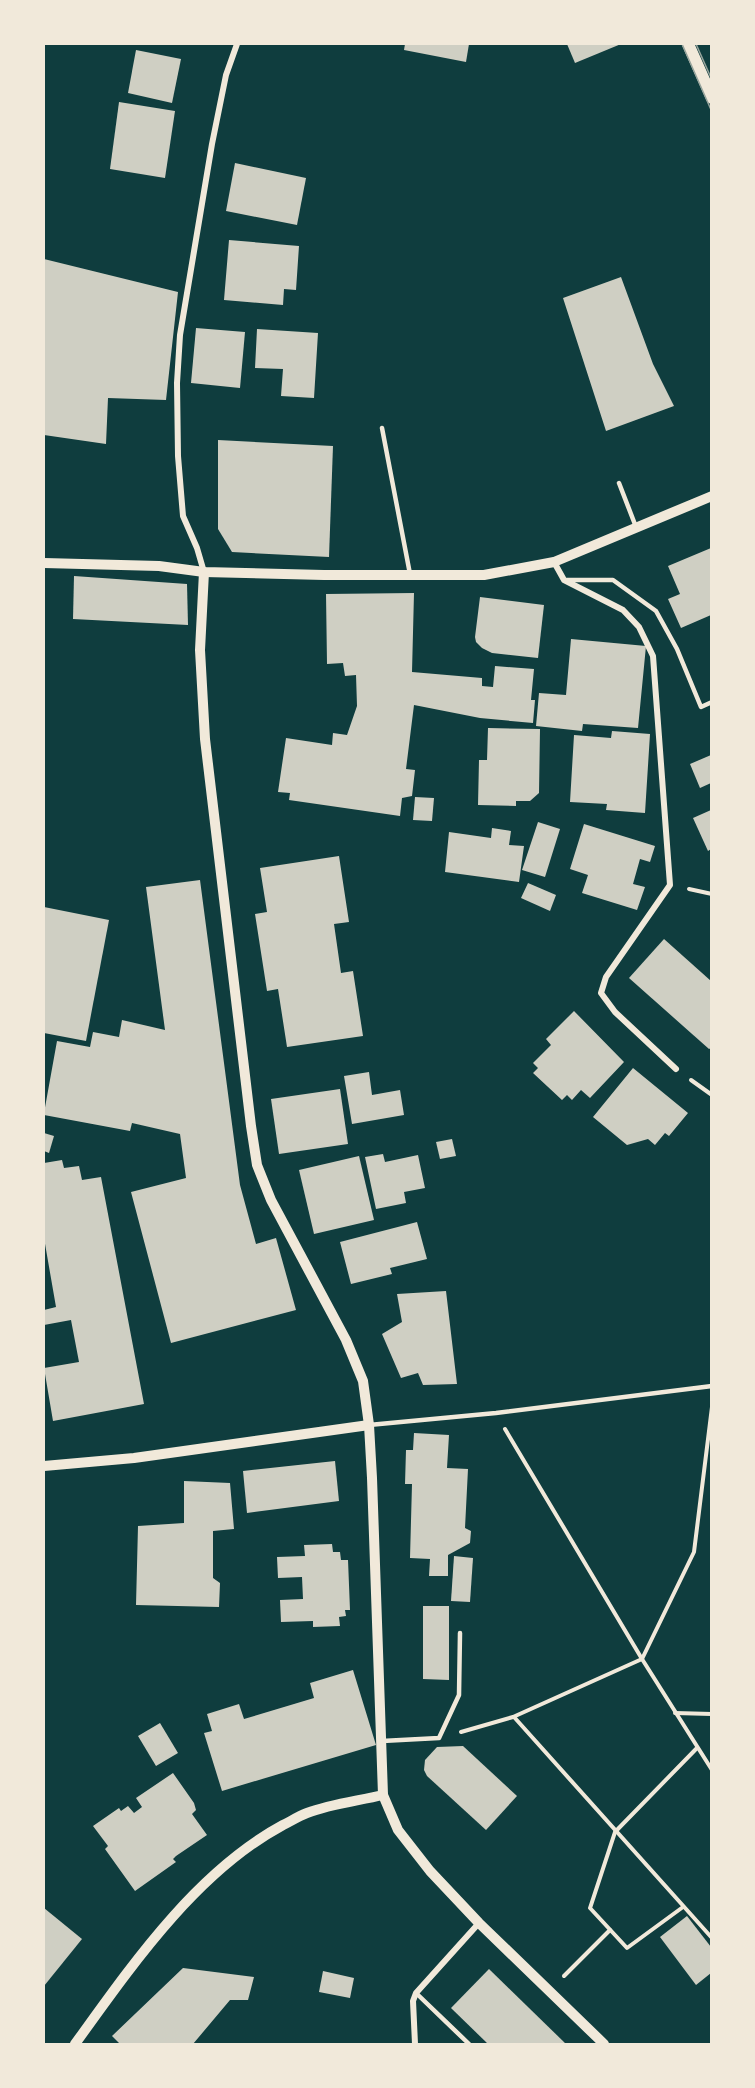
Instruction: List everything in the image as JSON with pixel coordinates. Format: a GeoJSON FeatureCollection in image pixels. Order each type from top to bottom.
{"type":"FeatureCollection","features":[{"type":"Feature","properties":{"kind":"main road"},"geometry":{"type":"LineString","coordinates":[[688,44],[711,98]]}},
{"type":"Feature","properties":{"kind":"street"},"geometry":{"type":"LineString","coordinates":[[237,44],[226,75],[206,174],[180,335],[177,383],[178,456],[183,516],[197,548],[204,572],[200,650],[205,739],[257,1165],[271,1200],[346,1340],[363,1382],[369,1425],[383,1795],[398,1830],[430,1870],[479,1923],[604,2044]]}},
{"type":"Feature","properties":{"kind":"street"},"geometry":{"type":"LineString","coordinates":[[44,563],[159,567],[204,572],[484,575],[555,562],[711,496]]}},
{"type":"Feature","properties":{"kind":"street"},"geometry":{"type":"LineString","coordinates":[[555,562],[564,580],[623,610],[639,627],[653,656],[670,885],[606,977],[602,993],[615,1012],[676,1069]]}},
{"type":"Feature","properties":{"kind":"street"},"geometry":{"type":"LineString","coordinates":[[44,1466],[134,1458],[369,1425]]}},
{"type":"Feature","properties":{"kind":"street"},"geometry":{"type":"LineString","coordinates":[[75,2044],[118,1983],[162,1928],[220,1870],[260,1838],[307,1813],[383,1795]]}},
{"type":"Feature","properties":{"kind":"street"},"geometry":{"type":"LineString","coordinates":[[415,2044],[413,2001],[416,1993],[479,1923]]}},
{"type":"Feature","properties":{"kind":"lane"},"geometry":{"type":"LineString","coordinates":[[381,428],[410,574]]}},
{"type":"Feature","properties":{"kind":"lane"},"geometry":{"type":"LineString","coordinates":[[619,483],[636,527]]}},
{"type":"Feature","properties":{"kind":"lane"},"geometry":{"type":"LineString","coordinates":[[564,580],[613,580],[656,611],[677,649],[701,707],[711,702]]}},
{"type":"Feature","properties":{"kind":"lane"},"geometry":{"type":"LineString","coordinates":[[369,1425],[496,1413],[711,1386]]}},
{"type":"Feature","properties":{"kind":"lane"},"geometry":{"type":"LineString","coordinates":[[382,1741],[440,1738],[459,1695],[460,1633]]}},
{"type":"Feature","properties":{"kind":"lane"},"geometry":{"type":"LineString","coordinates":[[416,1993],[469,2044]]}},
{"type":"Feature","properties":{"kind":"path"},"geometry":{"type":"LineString","coordinates":[[676,1069],[711,1095]]}},
{"type":"Feature","properties":{"kind":"path"},"geometry":{"type":"LineString","coordinates":[[440,1738],[513,1717],[642,1659],[694,1552],[711,1407]]}},
{"type":"Feature","properties":{"kind":"path"},"geometry":{"type":"LineString","coordinates":[[496,1413],[642,1659],[711,1770]]}},
{"type":"Feature","properties":{"kind":"path"},"geometry":{"type":"LineString","coordinates":[[675,1713],[711,1714]]}},
{"type":"Feature","properties":{"kind":"path"},"geometry":{"type":"LineString","coordinates":[[513,1717],[711,1938]]}},
{"type":"Feature","properties":{"kind":"path"},"geometry":{"type":"LineString","coordinates":[[683,1907],[627,1948],[590,1908],[615,1832],[697,1748]]}},
{"type":"Feature","properties":{"kind":"path"},"geometry":{"type":"LineString","coordinates":[[550,1991],[610,1929]]}},
{"type":"Feature","properties":{"kind":"building"},"geometry":{"type":"Polygon","coordinates":[[[405,44],[469,44],[466,62],[404,50],[405,44]]]}},
{"type":"Feature","properties":{"kind":"building"},"geometry":{"type":"Polygon","coordinates":[[[567,44],[621,44],[575,63],[567,44]]]}},
{"type":"Feature","properties":{"kind":"building"},"geometry":{"type":"Polygon","coordinates":[[[136,50],[181,59],[172,103],[128,93],[136,50]]]}},
{"type":"Feature","properties":{"kind":"building"},"geometry":{"type":"Polygon","coordinates":[[[119,102],[175,111],[165,178],[110,169],[119,102]]]}},
{"type":"Feature","properties":{"kind":"building"},"geometry":{"type":"Polygon","coordinates":[[[235,163],[306,178],[297,225],[226,211],[235,163]]]}},
{"type":"Feature","properties":{"kind":"building"},"geometry":{"type":"Polygon","coordinates":[[[229,240],[299,246],[296,290],[284,289],[283,305],[224,300],[229,240]]]}},
{"type":"Feature","properties":{"kind":"building"},"geometry":{"type":"Polygon","coordinates":[[[44,259],[178,292],[166,400],[108,398],[106,444],[44,435],[44,259]]]}},
{"type":"Feature","properties":{"kind":"building"},"geometry":{"type":"Polygon","coordinates":[[[621,277],[653,364],[674,406],[606,431],[563,298],[621,277]]]}},
{"type":"Feature","properties":{"kind":"building"},"geometry":{"type":"Polygon","coordinates":[[[196,328],[245,332],[240,388],[191,383],[196,328]]]}},
{"type":"Feature","properties":{"kind":"building"},"geometry":{"type":"Polygon","coordinates":[[[257,329],[318,333],[314,398],[281,396],[283,369],[255,368],[257,329]]]}},
{"type":"Feature","properties":{"kind":"building"},"geometry":{"type":"Polygon","coordinates":[[[218,440],[333,446],[329,557],[232,552],[218,529],[218,440]]]}},
{"type":"Feature","properties":{"kind":"building"},"geometry":{"type":"Polygon","coordinates":[[[711,548],[711,615],[681,628],[668,599],[680,594],[668,566],[711,548]]]}},
{"type":"Feature","properties":{"kind":"building"},"geometry":{"type":"Polygon","coordinates":[[[74,576],[187,584],[188,625],[73,619],[74,576]]]}},
{"type":"Feature","properties":{"kind":"building"},"geometry":{"type":"Polygon","coordinates":[[[414,593],[412,672],[482,678],[482,686],[493,687],[495,666],[534,669],[531,700],[535,700],[533,723],[480,718],[414,705],[406,769],[415,770],[412,796],[402,798],[400,816],[289,800],[290,793],[278,792],[286,738],[332,745],[333,733],[347,735],[357,706],[356,675],[345,676],[343,663],[327,664],[326,594],[414,593]]]}},
{"type":"Feature","properties":{"kind":"building"},"geometry":{"type":"Polygon","coordinates":[[[480,597],[544,605],[538,658],[492,653],[476,642],[480,597]]]}},
{"type":"Feature","properties":{"kind":"building"},"geometry":{"type":"Polygon","coordinates":[[[571,639],[646,646],[638,728],[583,724],[582,731],[536,726],[539,693],[566,695],[571,639]]]}},
{"type":"Feature","properties":{"kind":"building"},"geometry":{"type":"Polygon","coordinates":[[[488,728],[540,729],[539,793],[530,801],[516,801],[516,806],[478,805],[479,760],[487,760],[488,728]]]}},
{"type":"Feature","properties":{"kind":"building"},"geometry":{"type":"Polygon","coordinates":[[[612,731],[650,734],[645,813],[606,810],[607,804],[570,802],[574,735],[611,738],[612,731]]]}},
{"type":"Feature","properties":{"kind":"building"},"geometry":{"type":"Polygon","coordinates":[[[711,755],[711,783],[700,788],[690,764],[711,755]]]}},
{"type":"Feature","properties":{"kind":"building"},"geometry":{"type":"Polygon","coordinates":[[[415,797],[434,798],[432,821],[413,820],[415,797]]]}},
{"type":"Feature","properties":{"kind":"building"},"geometry":{"type":"Polygon","coordinates":[[[711,810],[711,849],[708,851],[693,818],[711,810]]]}},
{"type":"Feature","properties":{"kind":"building"},"geometry":{"type":"Polygon","coordinates":[[[538,822],[560,829],[545,877],[522,870],[538,822]]]}},
{"type":"Feature","properties":{"kind":"building"},"geometry":{"type":"Polygon","coordinates":[[[584,824],[655,846],[650,862],[640,859],[633,884],[645,887],[637,910],[582,893],[588,875],[570,869],[584,824]]]}},
{"type":"Feature","properties":{"kind":"building"},"geometry":{"type":"Polygon","coordinates":[[[492,828],[511,831],[509,845],[524,846],[519,882],[445,872],[449,832],[491,838],[492,828]]]}},
{"type":"Feature","properties":{"kind":"building"},"geometry":{"type":"Polygon","coordinates":[[[339,856],[349,922],[334,924],[341,973],[353,971],[363,1036],[287,1047],[278,989],[267,991],[255,914],[267,912],[260,868],[339,856]]]}},
{"type":"Feature","properties":{"kind":"building"},"geometry":{"type":"Polygon","coordinates":[[[200,880],[240,1185],[256,1244],[276,1238],[296,1310],[171,1343],[131,1192],[186,1178],[180,1134],[132,1123],[130,1131],[44,1115],[44,1113],[57,1041],[90,1047],[93,1032],[119,1037],[122,1020],[165,1030],[146,887],[200,880]]]}},
{"type":"Feature","properties":{"kind":"building"},"geometry":{"type":"Polygon","coordinates":[[[528,883],[556,895],[550,911],[521,898],[528,883]]]}},
{"type":"Feature","properties":{"kind":"building"},"geometry":{"type":"Polygon","coordinates":[[[44,907],[109,920],[86,1041],[44,1033],[44,907]]]}},
{"type":"Feature","properties":{"kind":"building"},"geometry":{"type":"Polygon","coordinates":[[[664,939],[711,981],[711,1048],[709,1049],[629,978],[664,939]]]}},
{"type":"Feature","properties":{"kind":"building"},"geometry":{"type":"Polygon","coordinates":[[[574,1011],[624,1062],[590,1098],[581,1090],[572,1100],[567,1095],[562,1100],[533,1073],[538,1068],[533,1063],[551,1045],[546,1039],[574,1011]]]}},
{"type":"Feature","properties":{"kind":"building"},"geometry":{"type":"Polygon","coordinates":[[[633,1068],[688,1113],[669,1136],[665,1133],[655,1145],[648,1139],[627,1145],[593,1117],[633,1068]]]}},
{"type":"Feature","properties":{"kind":"building"},"geometry":{"type":"Polygon","coordinates":[[[369,1072],[372,1095],[400,1090],[404,1115],[352,1124],[344,1076],[369,1072]]]}},
{"type":"Feature","properties":{"kind":"building"},"geometry":{"type":"Polygon","coordinates":[[[340,1089],[348,1144],[279,1154],[271,1099],[340,1089]]]}},
{"type":"Feature","properties":{"kind":"building"},"geometry":{"type":"Polygon","coordinates":[[[44,1133],[54,1136],[49,1153],[44,1151],[44,1133]]]}},
{"type":"Feature","properties":{"kind":"building"},"geometry":{"type":"Polygon","coordinates":[[[452,1139],[456,1156],[440,1159],[436,1142],[452,1139]]]}},
{"type":"Feature","properties":{"kind":"building"},"geometry":{"type":"Polygon","coordinates":[[[383,1154],[385,1162],[418,1155],[425,1188],[404,1192],[406,1203],[376,1209],[365,1157],[383,1154]]]}},
{"type":"Feature","properties":{"kind":"building"},"geometry":{"type":"Polygon","coordinates":[[[359,1156],[374,1220],[314,1234],[299,1170],[359,1156]]]}},
{"type":"Feature","properties":{"kind":"building"},"geometry":{"type":"Polygon","coordinates":[[[62,1160],[64,1168],[79,1166],[82,1180],[101,1177],[144,1404],[53,1421],[44,1368],[79,1362],[71,1320],[44,1325],[44,1310],[56,1307],[44,1238],[44,1163],[62,1160]]]}},
{"type":"Feature","properties":{"kind":"building"},"geometry":{"type":"Polygon","coordinates":[[[417,1222],[427,1259],[390,1268],[392,1274],[351,1284],[340,1242],[417,1222]]]}},
{"type":"Feature","properties":{"kind":"building"},"geometry":{"type":"Polygon","coordinates":[[[446,1291],[457,1384],[423,1385],[418,1373],[401,1378],[382,1334],[402,1322],[397,1294],[446,1291]]]}},
{"type":"Feature","properties":{"kind":"building"},"geometry":{"type":"Polygon","coordinates":[[[414,1433],[449,1435],[447,1468],[468,1469],[465,1528],[471,1531],[470,1543],[448,1555],[448,1576],[429,1576],[430,1559],[410,1558],[412,1484],[405,1484],[406,1450],[413,1450],[414,1433]]]}},
{"type":"Feature","properties":{"kind":"building"},"geometry":{"type":"Polygon","coordinates":[[[335,1461],[339,1501],[247,1513],[243,1471],[335,1461]]]}},
{"type":"Feature","properties":{"kind":"building"},"geometry":{"type":"Polygon","coordinates":[[[184,1481],[230,1483],[234,1529],[213,1531],[213,1578],[220,1583],[219,1607],[136,1605],[138,1526],[184,1523],[184,1481]]]}},
{"type":"Feature","properties":{"kind":"building"},"geometry":{"type":"Polygon","coordinates":[[[332,1544],[333,1552],[340,1552],[341,1560],[348,1560],[350,1610],[345,1610],[346,1616],[339,1617],[340,1626],[313,1627],[313,1621],[281,1622],[280,1600],[303,1599],[302,1577],[278,1578],[277,1557],[305,1556],[304,1545],[332,1544]]]}},
{"type":"Feature","properties":{"kind":"building"},"geometry":{"type":"Polygon","coordinates":[[[454,1556],[473,1558],[470,1602],[451,1601],[454,1556]]]}},
{"type":"Feature","properties":{"kind":"building"},"geometry":{"type":"Polygon","coordinates":[[[423,1606],[449,1606],[449,1680],[423,1679],[423,1606]]]}},
{"type":"Feature","properties":{"kind":"building"},"geometry":{"type":"Polygon","coordinates":[[[353,1670],[376,1745],[222,1791],[204,1733],[212,1731],[207,1714],[239,1704],[244,1719],[314,1698],[310,1683],[353,1670]]]}},
{"type":"Feature","properties":{"kind":"building"},"geometry":{"type":"Polygon","coordinates":[[[160,1723],[178,1753],[156,1766],[138,1736],[160,1723]]]}},
{"type":"Feature","properties":{"kind":"building"},"geometry":{"type":"Polygon","coordinates":[[[463,1746],[517,1796],[486,1830],[427,1776],[424,1770],[425,1760],[437,1747],[463,1746]]]}},
{"type":"Feature","properties":{"kind":"building"},"geometry":{"type":"Polygon","coordinates":[[[173,1773],[194,1803],[196,1810],[192,1814],[207,1835],[176,1856],[173,1859],[176,1862],[135,1891],[105,1849],[108,1846],[93,1826],[119,1808],[121,1811],[128,1806],[134,1813],[142,1807],[136,1798],[173,1773]]]}},
{"type":"Feature","properties":{"kind":"building"},"geometry":{"type":"Polygon","coordinates":[[[44,1908],[82,1939],[44,1986],[44,1908]]]}},
{"type":"Feature","properties":{"kind":"building"},"geometry":{"type":"Polygon","coordinates":[[[687,1916],[711,1947],[711,1973],[696,1985],[660,1937],[687,1916]]]}},
{"type":"Feature","properties":{"kind":"building"},"geometry":{"type":"Polygon","coordinates":[[[183,1968],[254,1977],[248,2000],[230,2000],[193,2044],[120,2044],[112,2036],[183,1968]]]}},
{"type":"Feature","properties":{"kind":"building"},"geometry":{"type":"Polygon","coordinates":[[[489,1969],[566,2044],[488,2044],[451,2008],[489,1969]]]}},
{"type":"Feature","properties":{"kind":"building"},"geometry":{"type":"Polygon","coordinates":[[[323,1971],[354,1978],[350,1998],[319,1992],[323,1971]]]}},
{"type":"Feature","properties":{"kind":"tram line"},"geometry":{"type":"LineString","coordinates":[[682,44],[712,112]]}},
{"type":"Feature","properties":{"kind":"tram line"},"geometry":{"type":"LineString","coordinates":[[696,44],[712,80]]}}]}
